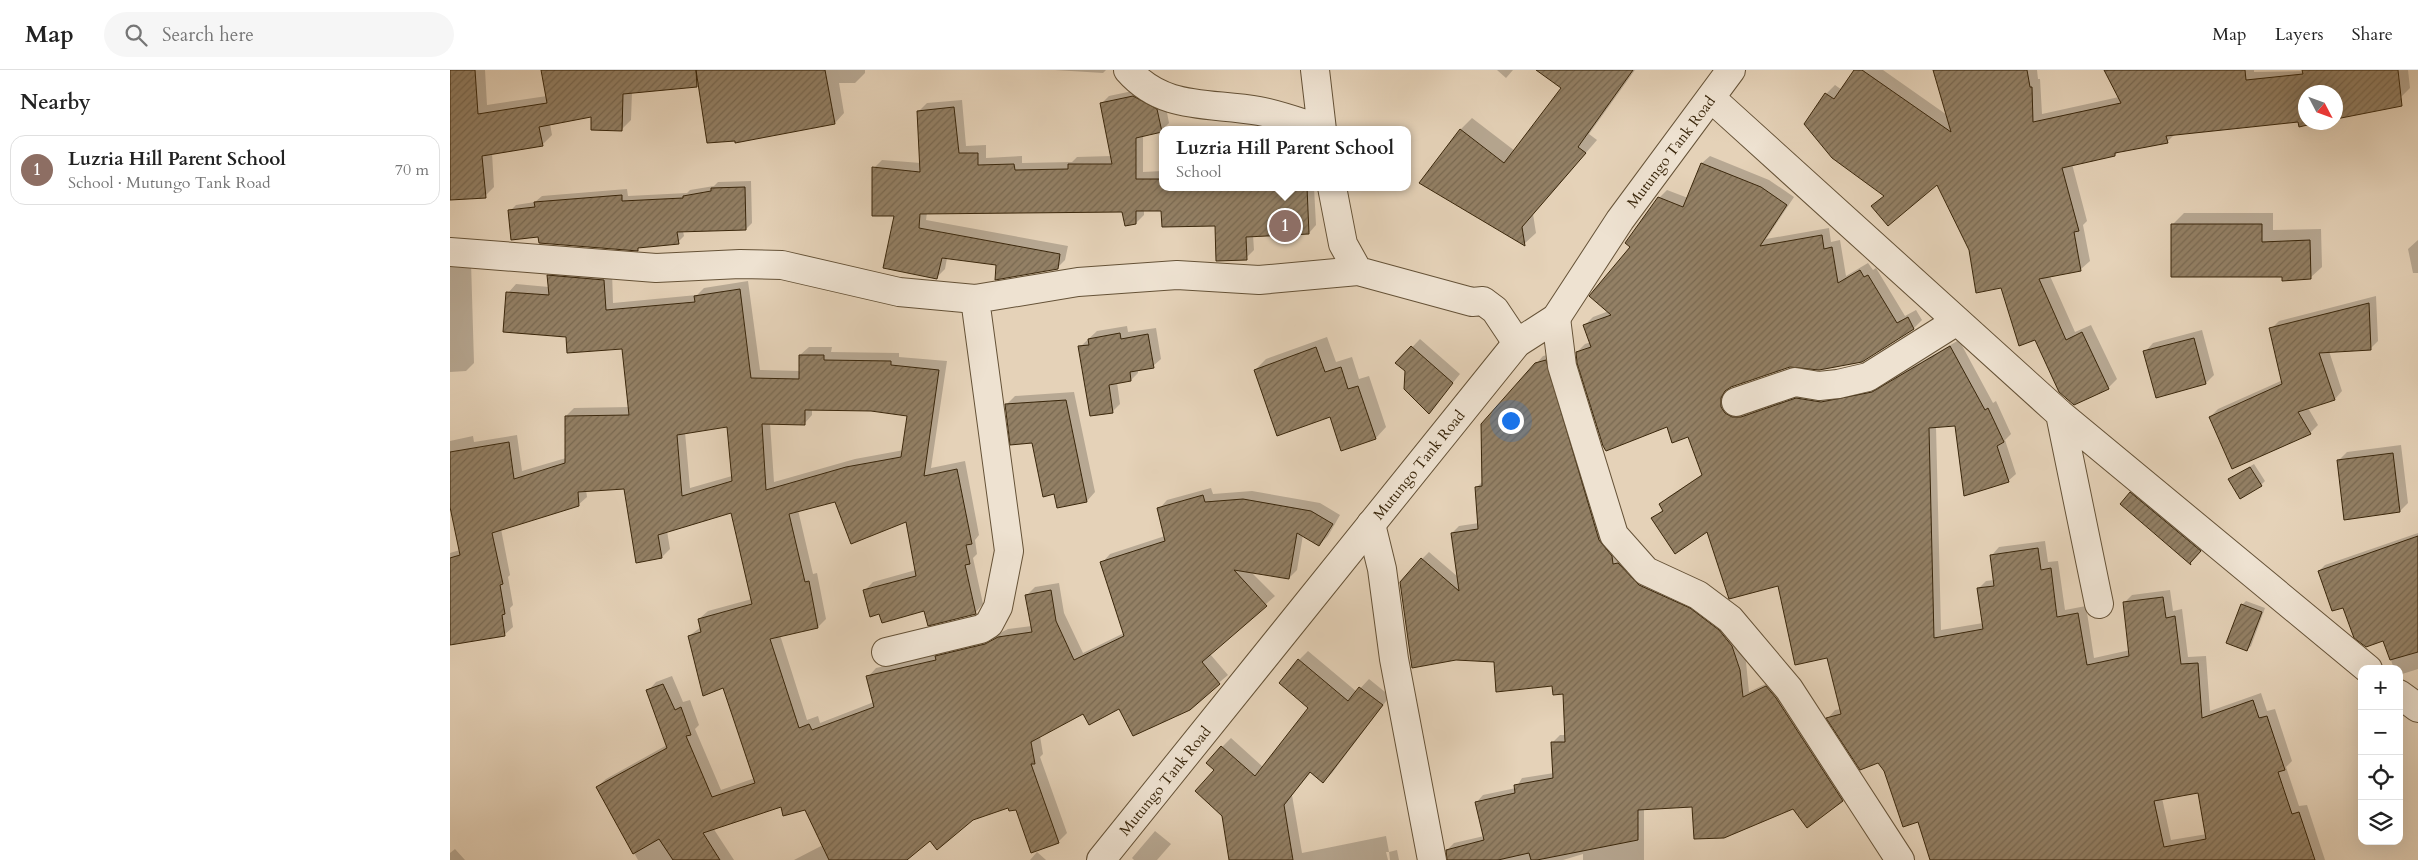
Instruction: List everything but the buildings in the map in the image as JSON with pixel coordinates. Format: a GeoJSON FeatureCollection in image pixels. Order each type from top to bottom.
{"type":"FeatureCollection","features":[{"type":"Feature","properties":{"kind":"street"},"geometry":{"type":"LineString","coordinates":[[1128,70],[1139,82],[1164,97],[1179,102],[1260,111],[1312,126]]}},
{"type":"Feature","properties":{"kind":"street"},"geometry":{"type":"LineString","coordinates":[[1315,70],[1322,126]]}},
{"type":"Feature","properties":{"kind":"street","name":"Mutungo Tank Road"},"geometry":{"type":"LineString","coordinates":[[1101,860],[1517,343],[1556,318],[1620,220],[1731,70]]}},
{"type":"Feature","properties":{"kind":"street"},"geometry":{"type":"LineString","coordinates":[[1710,98],[2060,414],[2363,665]]}},
{"type":"Feature","properties":{"kind":"street"},"geometry":{"type":"LineString","coordinates":[[1333,191],[1342,244],[1358,271]]}},
{"type":"Feature","properties":{"kind":"street"},"geometry":{"type":"LineString","coordinates":[[450,252],[656,268],[740,264],[782,265],[899,292],[975,300],[1087,281],[1177,275],[1259,280],[1358,271],[1472,302],[1483,301],[1495,310],[1517,343]]}},
{"type":"Feature","properties":{"kind":"street"},"geometry":{"type":"LineString","coordinates":[[886,652],[981,629],[989,624],[998,607],[1009,551],[975,300]]}},
{"type":"Feature","properties":{"kind":"street"},"geometry":{"type":"LineString","coordinates":[[1556,318],[1562,366],[1614,535],[1646,570],[1698,595],[1730,619],[1788,689],[1900,860]]}},
{"type":"Feature","properties":{"kind":"street"},"geometry":{"type":"LineString","coordinates":[[1736,402],[1795,382],[1819,386],[1868,377],[1957,321]]}},
{"type":"Feature","properties":{"kind":"street"},"geometry":{"type":"LineString","coordinates":[[2060,414],[2099,604]]}},
{"type":"Feature","properties":{"kind":"street"},"geometry":{"type":"LineString","coordinates":[[1371,524],[1382,569],[1394,659],[1432,860]]}},
{"type":"Feature","properties":{"kind":"street"},"geometry":{"type":"LineString","coordinates":[[2403,697],[2418,708]]}},
{"type":"Feature","properties":{"kind":"place","name":"Luzria Hill Parent School"},"geometry":{"type":"Point","coordinates":[1285,226]}}]}
